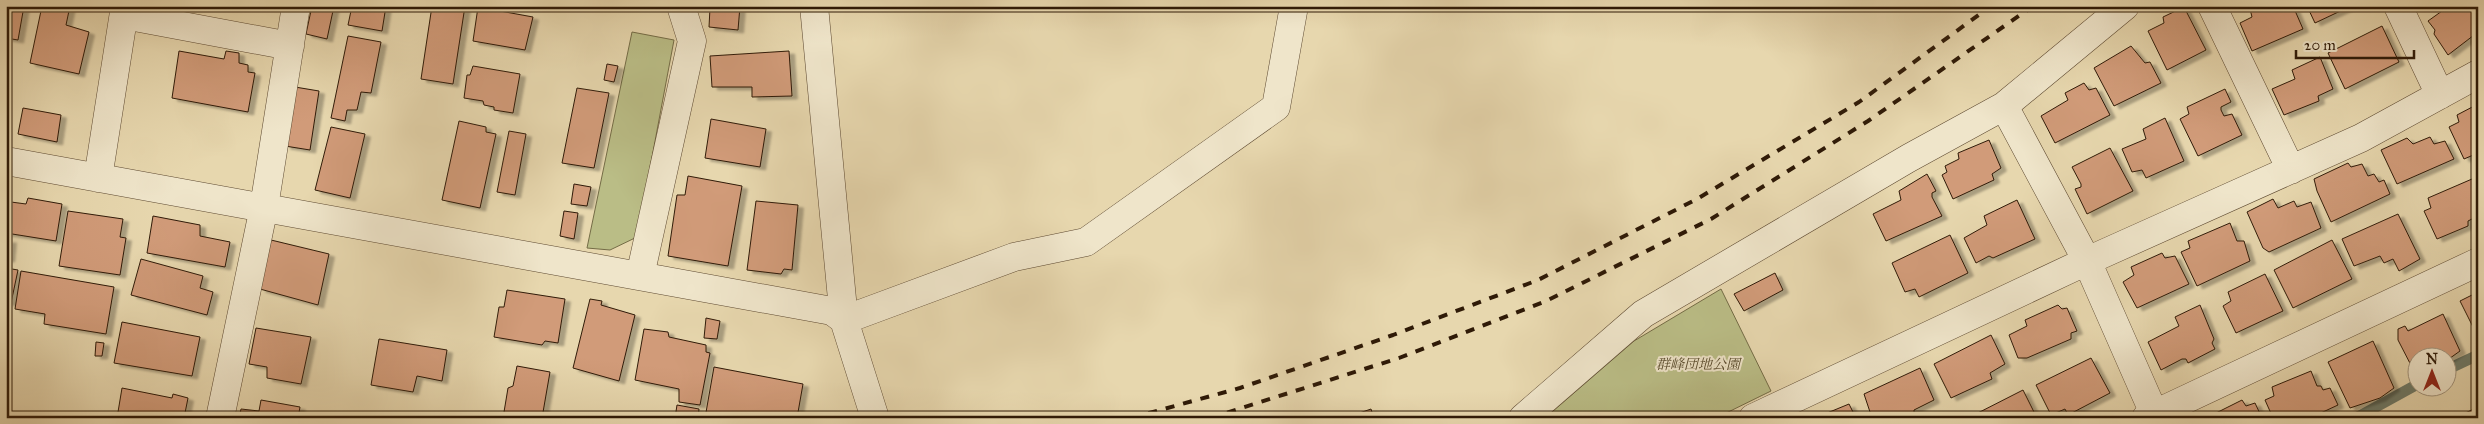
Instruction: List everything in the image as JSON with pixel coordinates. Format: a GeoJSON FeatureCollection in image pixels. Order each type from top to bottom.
{"type":"FeatureCollection","features":[{"type":"Feature","properties":{"kind":"street"},"geometry":{"type":"LineString","coordinates":[[220,418],[264,207],[296,6]]}},
{"type":"Feature","properties":{"kind":"street"},"geometry":{"type":"LineString","coordinates":[[640,276],[692,42],[681,6]]}},
{"type":"Feature","properties":{"kind":"street"},"geometry":{"type":"LineString","coordinates":[[814,6],[844,320],[876,418]]}},
{"type":"Feature","properties":{"kind":"street"},"geometry":{"type":"LineString","coordinates":[[844,320],[1014,257],[1086,242],[1276,107],[1294,6]]}},
{"type":"Feature","properties":{"kind":"street"},"geometry":{"type":"LineString","coordinates":[[1523,418],[1643,314],[1909,158],[2004,106],[2125,6]]}},
{"type":"Feature","properties":{"kind":"street"},"geometry":{"type":"LineString","coordinates":[[2212,6],[2291,170]]}},
{"type":"Feature","properties":{"kind":"street"},"geometry":{"type":"LineString","coordinates":[[2398,6],[2440,94]]}},
{"type":"Feature","properties":{"kind":"street"},"geometry":{"type":"LineString","coordinates":[[98,178],[124,10],[290,46]]}},
{"type":"Feature","properties":{"kind":"street"},"geometry":{"type":"LineString","coordinates":[[1753,418],[2086,261],[2361,138],[2478,74]]}},
{"type":"Feature","properties":{"kind":"street"},"geometry":{"type":"LineString","coordinates":[[2004,106],[2086,261],[2152,416],[2478,262]]}},
{"type":"Feature","properties":{"kind":"street"},"geometry":{"type":"LineString","coordinates":[[6,161],[832,310],[844,320]]}},
{"type":"Feature","properties":{"kind":"green space"},"geometry":{"type":"Polygon","coordinates":[[[632,32],[674,40],[637,237],[610,250],[587,248],[632,32]]]}},
{"type":"Feature","properties":{"kind":"green space","name":"群峰団地公園"},"geometry":{"type":"Polygon","coordinates":[[[1721,289],[1771,391],[1716,418],[1545,418],[1634,341],[1721,289]]]}},
{"type":"Feature","properties":{"kind":"building"},"geometry":{"type":"Polygon","coordinates":[[[6,6],[24,6],[18,40],[6,38],[6,6]]]}},
{"type":"Feature","properties":{"kind":"building"},"geometry":{"type":"Polygon","coordinates":[[[42,6],[70,6],[66,25],[89,32],[79,74],[30,63],[42,6]]]}},
{"type":"Feature","properties":{"kind":"building"},"geometry":{"type":"Polygon","coordinates":[[[312,6],[334,6],[327,39],[306,34],[312,6]]]}},
{"type":"Feature","properties":{"kind":"building"},"geometry":{"type":"Polygon","coordinates":[[[352,6],[386,6],[382,31],[348,25],[352,6]]]}},
{"type":"Feature","properties":{"kind":"building"},"geometry":{"type":"Polygon","coordinates":[[[432,6],[465,6],[453,84],[421,79],[432,6]]]}},
{"type":"Feature","properties":{"kind":"building"},"geometry":{"type":"Polygon","coordinates":[[[703,6],[740,6],[738,30],[709,27],[710,8],[703,6]]]}},
{"type":"Feature","properties":{"kind":"building"},"geometry":{"type":"Polygon","coordinates":[[[2257,6],[2293,6],[2303,29],[2252,51],[2240,23],[2252,17],[2250,9],[2257,6]]]}},
{"type":"Feature","properties":{"kind":"building"},"geometry":{"type":"Polygon","coordinates":[[[2307,6],[2351,6],[2315,23],[2307,6]]]}},
{"type":"Feature","properties":{"kind":"building"},"geometry":{"type":"Polygon","coordinates":[[[2449,6],[2478,6],[2478,32],[2448,55],[2428,21],[2449,6]]]}},
{"type":"Feature","properties":{"kind":"building"},"geometry":{"type":"Polygon","coordinates":[[[478,7],[533,17],[525,50],[473,41],[478,7]]]}},
{"type":"Feature","properties":{"kind":"building"},"geometry":{"type":"Polygon","coordinates":[[[2184,7],[2206,50],[2167,70],[2148,31],[2164,23],[2163,17],[2184,7]]]}},
{"type":"Feature","properties":{"kind":"building"},"geometry":{"type":"Polygon","coordinates":[[[2382,26],[2399,62],[2345,89],[2328,53],[2382,26]]]}},
{"type":"Feature","properties":{"kind":"building"},"geometry":{"type":"Polygon","coordinates":[[[348,36],[381,42],[371,93],[361,92],[357,110],[347,110],[345,121],[331,118],[348,36]]]}},
{"type":"Feature","properties":{"kind":"building"},"geometry":{"type":"Polygon","coordinates":[[[2131,46],[2145,63],[2150,62],[2161,83],[2114,106],[2094,68],[2131,46]]]}},
{"type":"Feature","properties":{"kind":"building"},"geometry":{"type":"Polygon","coordinates":[[[179,51],[224,59],[226,51],[239,53],[239,63],[248,65],[248,72],[255,73],[248,112],[172,98],[179,51]]]}},
{"type":"Feature","properties":{"kind":"building"},"geometry":{"type":"Polygon","coordinates":[[[789,51],[792,96],[752,97],[752,87],[712,87],[710,56],[789,51]]]}},
{"type":"Feature","properties":{"kind":"building"},"geometry":{"type":"Polygon","coordinates":[[[2320,57],[2333,89],[2318,96],[2319,101],[2284,115],[2272,89],[2295,79],[2292,70],[2320,57]]]}},
{"type":"Feature","properties":{"kind":"building"},"geometry":{"type":"Polygon","coordinates":[[[607,64],[618,66],[614,82],[604,80],[607,64]]]}},
{"type":"Feature","properties":{"kind":"building"},"geometry":{"type":"Polygon","coordinates":[[[473,66],[520,74],[513,113],[494,110],[494,107],[484,105],[483,101],[464,98],[467,75],[470,75],[473,66]]]}},
{"type":"Feature","properties":{"kind":"building"},"geometry":{"type":"Polygon","coordinates":[[[2084,83],[2089,90],[2096,88],[2110,115],[2055,143],[2041,116],[2068,100],[2065,93],[2084,83]]]}},
{"type":"Feature","properties":{"kind":"building"},"geometry":{"type":"Polygon","coordinates":[[[295,87],[319,91],[310,150],[285,146],[295,87]]]}},
{"type":"Feature","properties":{"kind":"building"},"geometry":{"type":"Polygon","coordinates":[[[577,88],[609,93],[594,168],[562,163],[577,88]]]}},
{"type":"Feature","properties":{"kind":"building"},"geometry":{"type":"Polygon","coordinates":[[[2225,89],[2231,102],[2221,107],[2221,110],[2224,116],[2232,114],[2242,135],[2198,156],[2180,119],[2189,114],[2187,107],[2225,89]]]}},
{"type":"Feature","properties":{"kind":"building"},"geometry":{"type":"Polygon","coordinates":[[[2478,104],[2478,153],[2464,159],[2449,127],[2459,122],[2457,115],[2478,104]]]}},
{"type":"Feature","properties":{"kind":"building"},"geometry":{"type":"Polygon","coordinates":[[[23,108],[61,115],[57,142],[18,134],[23,108]]]}},
{"type":"Feature","properties":{"kind":"building"},"geometry":{"type":"Polygon","coordinates":[[[2165,118],[2184,161],[2146,178],[2142,170],[2132,172],[2122,149],[2146,139],[2143,129],[2165,118]]]}},
{"type":"Feature","properties":{"kind":"building"},"geometry":{"type":"Polygon","coordinates":[[[711,119],[766,129],[760,167],[705,158],[711,119]]]}},
{"type":"Feature","properties":{"kind":"building"},"geometry":{"type":"Polygon","coordinates":[[[459,121],[486,127],[486,132],[496,134],[480,208],[442,200],[459,121]]]}},
{"type":"Feature","properties":{"kind":"building"},"geometry":{"type":"Polygon","coordinates":[[[331,127],[365,134],[350,198],[315,190],[331,127]]]}},
{"type":"Feature","properties":{"kind":"building"},"geometry":{"type":"Polygon","coordinates":[[[509,131],[526,134],[515,195],[497,192],[509,131]]]}},
{"type":"Feature","properties":{"kind":"building"},"geometry":{"type":"Polygon","coordinates":[[[2430,137],[2434,144],[2445,141],[2454,159],[2397,184],[2381,150],[2407,138],[2413,144],[2430,137]]]}},
{"type":"Feature","properties":{"kind":"building"},"geometry":{"type":"Polygon","coordinates":[[[1989,140],[2001,168],[1992,174],[1994,180],[1953,199],[1942,175],[1947,172],[1945,166],[1959,159],[1958,153],[1989,140]]]}},
{"type":"Feature","properties":{"kind":"building"},"geometry":{"type":"Polygon","coordinates":[[[2110,148],[2133,191],[2087,214],[2075,189],[2081,187],[2081,184],[2072,167],[2110,148]]]}},
{"type":"Feature","properties":{"kind":"building"},"geometry":{"type":"Polygon","coordinates":[[[2348,163],[2351,167],[2362,164],[2368,176],[2374,174],[2379,182],[2384,180],[2390,194],[2331,222],[2317,191],[2314,179],[2348,163]]]}},
{"type":"Feature","properties":{"kind":"building"},"geometry":{"type":"Polygon","coordinates":[[[1927,174],[1936,191],[1932,193],[1932,197],[1942,216],[1886,241],[1873,214],[1901,200],[1899,191],[1927,174]]]}},
{"type":"Feature","properties":{"kind":"building"},"geometry":{"type":"Polygon","coordinates":[[[688,176],[742,186],[728,266],[668,256],[677,195],[685,195],[688,176]]]}},
{"type":"Feature","properties":{"kind":"building"},"geometry":{"type":"Polygon","coordinates":[[[2472,179],[2477,190],[2478,216],[2468,221],[2468,226],[2437,239],[2424,211],[2431,208],[2428,198],[2472,179]]]}},
{"type":"Feature","properties":{"kind":"building"},"geometry":{"type":"Polygon","coordinates":[[[574,184],[591,187],[587,206],[571,204],[574,184]]]}},
{"type":"Feature","properties":{"kind":"building"},"geometry":{"type":"Polygon","coordinates":[[[28,198],[62,204],[56,241],[6,233],[11,202],[26,204],[28,198]]]}},
{"type":"Feature","properties":{"kind":"building"},"geometry":{"type":"Polygon","coordinates":[[[2273,199],[2278,208],[2294,201],[2297,207],[2311,202],[2321,228],[2269,252],[2263,248],[2247,212],[2273,199]]]}},
{"type":"Feature","properties":{"kind":"building"},"geometry":{"type":"Polygon","coordinates":[[[2017,200],[2035,239],[1993,258],[1989,256],[1976,263],[1964,238],[1987,225],[1984,216],[2017,200]]]}},
{"type":"Feature","properties":{"kind":"building"},"geometry":{"type":"Polygon","coordinates":[[[756,201],[798,205],[792,270],[784,269],[781,274],[747,270],[756,201]]]}},
{"type":"Feature","properties":{"kind":"building"},"geometry":{"type":"Polygon","coordinates":[[[68,211],[123,219],[120,237],[126,238],[120,275],[59,266],[68,211]]]}},
{"type":"Feature","properties":{"kind":"building"},"geometry":{"type":"Polygon","coordinates":[[[564,211],[578,213],[574,239],[560,236],[564,211]]]}},
{"type":"Feature","properties":{"kind":"building"},"geometry":{"type":"Polygon","coordinates":[[[2398,214],[2420,259],[2399,271],[2393,259],[2384,263],[2380,256],[2354,266],[2342,239],[2398,214]]]}},
{"type":"Feature","properties":{"kind":"building"},"geometry":{"type":"Polygon","coordinates":[[[153,216],[200,225],[200,236],[230,242],[225,267],[147,253],[153,216]]]}},
{"type":"Feature","properties":{"kind":"building"},"geometry":{"type":"Polygon","coordinates":[[[2230,223],[2237,241],[2244,241],[2250,261],[2197,286],[2181,252],[2190,248],[2188,241],[2230,223]]]}},
{"type":"Feature","properties":{"kind":"building"},"geometry":{"type":"Polygon","coordinates":[[[1950,235],[1968,273],[1919,297],[1915,289],[1905,292],[1892,263],[1950,235]]]}},
{"type":"Feature","properties":{"kind":"building"},"geometry":{"type":"Polygon","coordinates":[[[6,240],[11,240],[9,259],[6,259],[6,240]]]}},
{"type":"Feature","properties":{"kind":"building"},"geometry":{"type":"Polygon","coordinates":[[[271,240],[329,254],[318,305],[260,289],[271,240]]]}},
{"type":"Feature","properties":{"kind":"building"},"geometry":{"type":"Polygon","coordinates":[[[2332,240],[2352,279],[2293,308],[2274,270],[2332,240]]]}},
{"type":"Feature","properties":{"kind":"building"},"geometry":{"type":"Polygon","coordinates":[[[2162,253],[2165,258],[2175,256],[2189,284],[2137,308],[2123,282],[2134,275],[2131,267],[2162,253]]]}},
{"type":"Feature","properties":{"kind":"building"},"geometry":{"type":"Polygon","coordinates":[[[141,259],[203,276],[200,288],[213,292],[207,315],[131,295],[141,259]]]}},
{"type":"Feature","properties":{"kind":"building"},"geometry":{"type":"Polygon","coordinates":[[[6,268],[18,270],[11,303],[6,302],[6,268]]]}},
{"type":"Feature","properties":{"kind":"building"},"geometry":{"type":"Polygon","coordinates":[[[21,271],[114,287],[106,334],[44,324],[45,314],[15,309],[21,271]]]}},
{"type":"Feature","properties":{"kind":"building"},"geometry":{"type":"Polygon","coordinates":[[[1775,273],[1783,290],[1744,311],[1734,294],[1775,273]]]}},
{"type":"Feature","properties":{"kind":"building"},"geometry":{"type":"Polygon","coordinates":[[[2265,274],[2283,311],[2236,333],[2223,306],[2231,301],[2228,292],[2265,274]]]}},
{"type":"Feature","properties":{"kind":"building"},"geometry":{"type":"Polygon","coordinates":[[[507,290],[565,299],[558,343],[545,341],[542,345],[494,337],[499,307],[504,307],[507,290]]]}},
{"type":"Feature","properties":{"kind":"building"},"geometry":{"type":"Polygon","coordinates":[[[2478,292],[2478,332],[2476,333],[2460,301],[2478,292]]]}},
{"type":"Feature","properties":{"kind":"building"},"geometry":{"type":"Polygon","coordinates":[[[590,299],[602,301],[601,305],[635,315],[619,381],[573,368],[590,299]]]}},
{"type":"Feature","properties":{"kind":"building"},"geometry":{"type":"Polygon","coordinates":[[[2058,305],[2062,309],[2067,308],[2077,331],[2071,333],[2071,339],[2027,358],[2018,358],[2009,335],[2027,326],[2025,320],[2058,305]]]}},
{"type":"Feature","properties":{"kind":"building"},"geometry":{"type":"Polygon","coordinates":[[[2200,305],[2214,339],[2212,343],[2215,349],[2188,363],[2186,359],[2182,359],[2161,370],[2148,342],[2179,326],[2175,317],[2200,305]]]}},
{"type":"Feature","properties":{"kind":"building"},"geometry":{"type":"Polygon","coordinates":[[[2443,314],[2460,351],[2456,354],[2456,346],[2406,346],[2406,356],[2398,340],[2398,329],[2405,326],[2408,331],[2443,314]]]}},
{"type":"Feature","properties":{"kind":"building"},"geometry":{"type":"Polygon","coordinates":[[[706,318],[720,321],[717,339],[704,338],[706,318]]]}},
{"type":"Feature","properties":{"kind":"building"},"geometry":{"type":"Polygon","coordinates":[[[122,322],[200,337],[192,376],[114,363],[122,322]]]}},
{"type":"Feature","properties":{"kind":"building"},"geometry":{"type":"Polygon","coordinates":[[[256,328],[311,337],[301,384],[267,378],[267,367],[249,364],[256,328]]]}},
{"type":"Feature","properties":{"kind":"building"},"geometry":{"type":"Polygon","coordinates":[[[644,329],[668,332],[669,337],[706,345],[706,352],[710,353],[700,405],[679,402],[679,389],[635,380],[644,329]]]}},
{"type":"Feature","properties":{"kind":"building"},"geometry":{"type":"Polygon","coordinates":[[[1991,335],[2005,364],[1990,373],[1992,379],[1951,398],[1934,364],[1991,335]]]}},
{"type":"Feature","properties":{"kind":"building"},"geometry":{"type":"Polygon","coordinates":[[[379,339],[447,350],[442,381],[417,376],[413,392],[371,385],[379,339]]]}},
{"type":"Feature","properties":{"kind":"building"},"geometry":{"type":"Polygon","coordinates":[[[2373,341],[2394,388],[2380,398],[2350,408],[2328,362],[2373,341]]]}},
{"type":"Feature","properties":{"kind":"building"},"geometry":{"type":"Polygon","coordinates":[[[96,342],[104,343],[102,356],[95,356],[96,342]]]}},
{"type":"Feature","properties":{"kind":"building"},"geometry":{"type":"Polygon","coordinates":[[[2091,358],[2110,393],[2068,415],[2065,409],[2051,415],[2036,385],[2091,358]]]}},
{"type":"Feature","properties":{"kind":"building"},"geometry":{"type":"Polygon","coordinates":[[[517,366],[550,372],[542,418],[503,418],[508,388],[513,386],[517,366]]]}},
{"type":"Feature","properties":{"kind":"building"},"geometry":{"type":"Polygon","coordinates":[[[714,367],[803,384],[797,418],[705,418],[714,367]]]}},
{"type":"Feature","properties":{"kind":"building"},"geometry":{"type":"Polygon","coordinates":[[[1920,368],[1934,400],[1914,410],[1914,417],[1911,418],[1872,418],[1864,394],[1920,368]]]}},
{"type":"Feature","properties":{"kind":"building"},"geometry":{"type":"Polygon","coordinates":[[[2311,371],[2317,386],[2321,386],[2323,390],[2330,388],[2338,405],[2310,418],[2273,418],[2265,400],[2274,396],[2272,387],[2311,371]]]}},
{"type":"Feature","properties":{"kind":"building"},"geometry":{"type":"Polygon","coordinates":[[[122,388],[172,398],[173,394],[188,398],[184,418],[117,418],[122,388]]]}},
{"type":"Feature","properties":{"kind":"building"},"geometry":{"type":"Polygon","coordinates":[[[2023,390],[2037,418],[1968,418],[2023,390]]]}},
{"type":"Feature","properties":{"kind":"building"},"geometry":{"type":"Polygon","coordinates":[[[261,400],[300,407],[298,418],[239,418],[241,409],[259,411],[261,400]]]}},
{"type":"Feature","properties":{"kind":"building"},"geometry":{"type":"Polygon","coordinates":[[[2242,400],[2246,406],[2255,403],[2262,418],[2206,418],[2242,400]]]}},
{"type":"Feature","properties":{"kind":"building"},"geometry":{"type":"Polygon","coordinates":[[[1849,404],[1856,418],[1815,418],[1849,404]]]}},
{"type":"Feature","properties":{"kind":"building"},"geometry":{"type":"Polygon","coordinates":[[[677,405],[699,409],[698,418],[675,418],[677,405]]]}},
{"type":"Feature","properties":{"kind":"building"},"geometry":{"type":"Polygon","coordinates":[[[2478,407],[2478,418],[2462,418],[2461,415],[2478,407]]]}},
{"type":"Feature","properties":{"kind":"building"},"geometry":{"type":"Polygon","coordinates":[[[1371,409],[1374,418],[1345,418],[1371,409]]]}},
{"type":"Feature","properties":{"kind":"building"},"geometry":{"type":"Polygon","coordinates":[[[308,415],[327,418],[307,418],[308,415]]]}},
{"type":"Feature","properties":{"kind":"waterway"},"geometry":{"type":"LineString","coordinates":[[2456,365],[2478,355]]}},
{"type":"Feature","properties":{"kind":"waterway"},"geometry":{"type":"LineString","coordinates":[[2356,418],[2406,390]]}},
{"type":"Feature","properties":{"kind":"railway"},"geometry":{"type":"LineString","coordinates":[[1131,418],[1240,388],[1393,335],[1538,280],[1697,199],[1859,102],[1991,6]]}},
{"type":"Feature","properties":{"kind":"railway"},"geometry":{"type":"LineString","coordinates":[[1210,418],[1399,358],[1546,301],[1711,219],[1868,121],[2033,6]]}}]}
